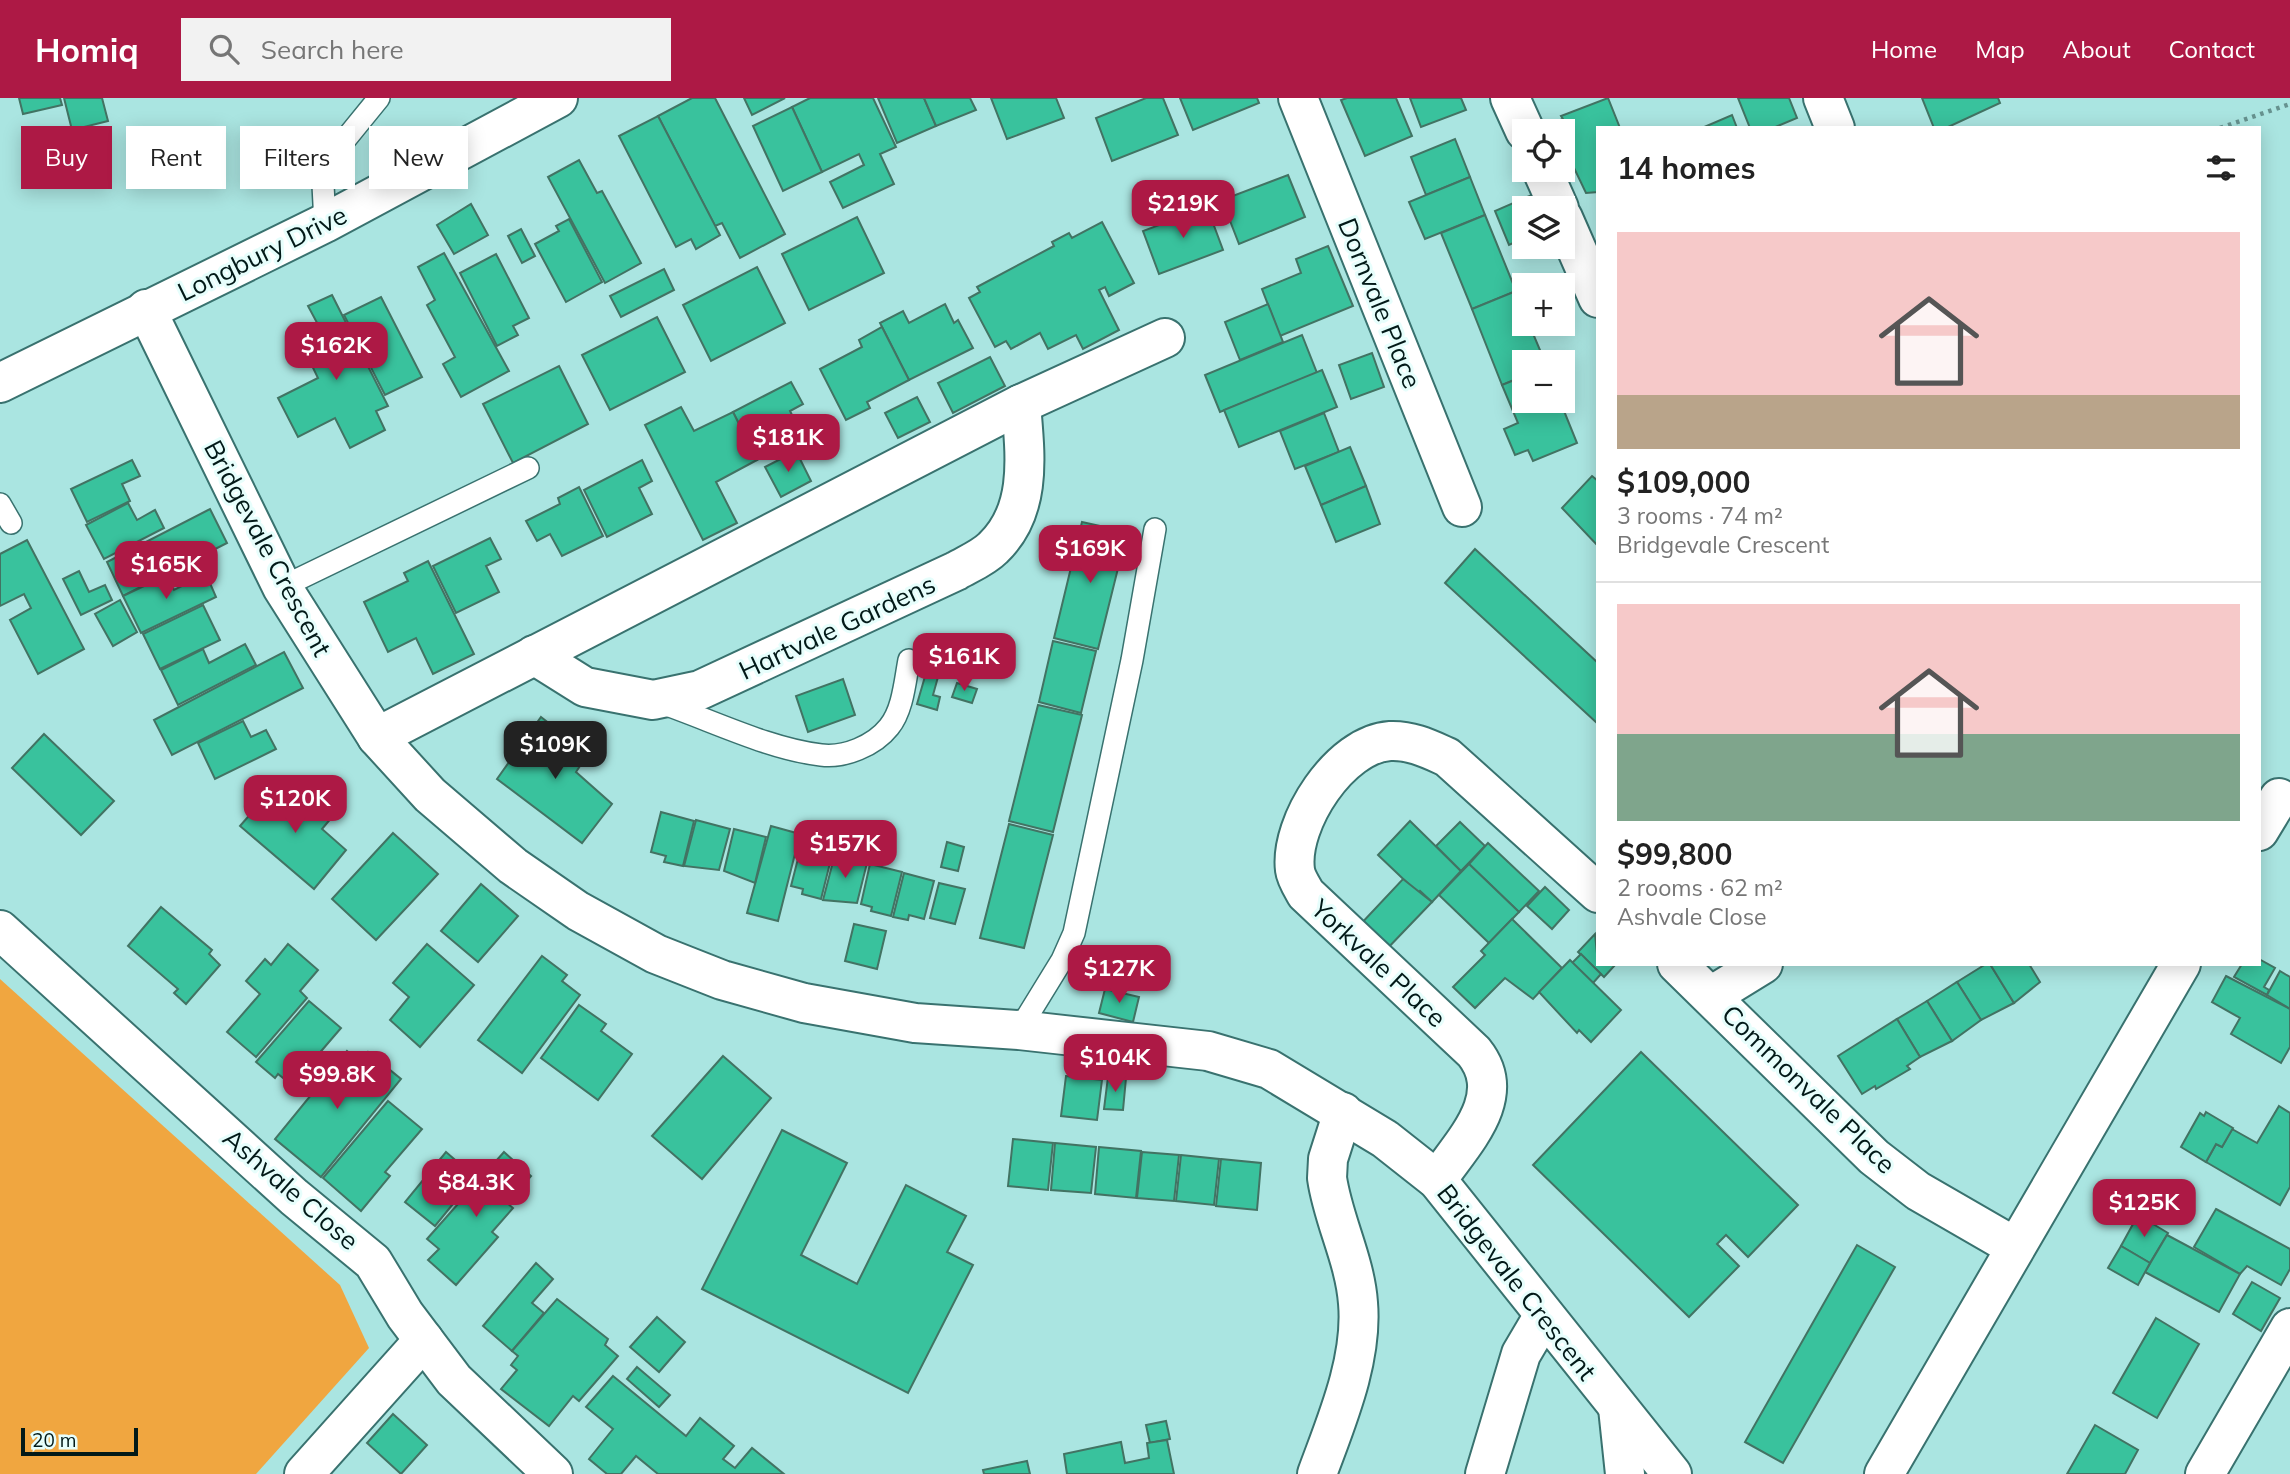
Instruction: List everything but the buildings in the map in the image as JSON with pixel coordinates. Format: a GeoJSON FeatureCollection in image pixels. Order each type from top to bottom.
{"type":"FeatureCollection","features":[{"type":"Feature","properties":{"kind":"street","name":"Longbury Drive"},"geometry":{"type":"LineString","coordinates":[[0,383],[146,309],[326,223],[558,98]]}},
{"type":"Feature","properties":{"kind":"street","name":"Dornvale Place"},"geometry":{"type":"LineString","coordinates":[[1298,98],[1462,507]]}},
{"type":"Feature","properties":{"kind":"street"},"geometry":{"type":"LineString","coordinates":[[1510,98],[1520,119]]}},
{"type":"Feature","properties":{"kind":"street"},"geometry":{"type":"LineString","coordinates":[[1823,98],[1834,126]]}},
{"type":"Feature","properties":{"kind":"street"},"geometry":{"type":"LineString","coordinates":[[1575,245],[1596,293]]}},
{"type":"Feature","properties":{"kind":"street","name":"Bridgevale Crescent"},"geometry":{"type":"LineString","coordinates":[[146,309],[282,587],[377,737],[430,795],[513,866],[578,911],[656,954],[722,981],[804,1003],[915,1023],[1019,1030],[1208,1051],[1269,1069],[1385,1139],[1437,1180],[1672,1474]]}},
{"type":"Feature","properties":{"kind":"street"},"geometry":{"type":"LineString","coordinates":[[377,737],[1021,404],[1165,338]]}},
{"type":"Feature","properties":{"kind":"street","name":"Hartvale Gardens"},"geometry":{"type":"LineString","coordinates":[[534,655],[585,687],[653,700],[700,690],[956,571],[993,549],[1012,523],[1024,494],[1021,404]]}},
{"type":"Feature","properties":{"kind":"street","name":"Yorkvale Place"},"geometry":{"type":"LineString","coordinates":[[1437,1180],[1484,1111],[1488,1090],[1486,1067],[1474,1052],[1306,894],[1294,871],[1297,844],[1308,808],[1334,773],[1357,753],[1388,741],[1418,744],[1447,757],[1596,891]]}},
{"type":"Feature","properties":{"kind":"street"},"geometry":{"type":"LineString","coordinates":[[2261,828],[2279,798]]}},
{"type":"Feature","properties":{"kind":"street","name":"Ashvale Close"},"geometry":{"type":"LineString","coordinates":[[0,930],[295,1197],[373,1262],[454,1380],[553,1474]]}},
{"type":"Feature","properties":{"kind":"street","name":"Commonvale Place"},"geometry":{"type":"LineString","coordinates":[[1678,966],[1712,996],[1846,1133],[1874,1157],[1918,1191],[2015,1247]]}},
{"type":"Feature","properties":{"kind":"street","name":"Commonvale Place"},"geometry":{"type":"LineString","coordinates":[[1712,996],[1760,966]]}},
{"type":"Feature","properties":{"kind":"street"},"geometry":{"type":"LineString","coordinates":[[1884,1474],[2180,966]]}},
{"type":"Feature","properties":{"kind":"street"},"geometry":{"type":"LineString","coordinates":[[1317,1474],[1338,1418],[1355,1349],[1357,1326],[1358,1303],[1327,1178],[1328,1159],[1343,1112]]}},
{"type":"Feature","properties":{"kind":"street"},"geometry":{"type":"LineString","coordinates":[[1485,1474],[1521,1354],[1544,1315]]}},
{"type":"Feature","properties":{"kind":"street"},"geometry":{"type":"LineString","coordinates":[[2205,1474],[2290,1328]]}},
{"type":"Feature","properties":{"kind":"street"},"geometry":{"type":"LineString","coordinates":[[304,1474],[424,1340]]}},
{"type":"Feature","properties":{"kind":"street"},"geometry":{"type":"LineString","coordinates":[[1618,1408],[1625,1474]]}},
{"type":"Feature","properties":{"kind":"lane"},"geometry":{"type":"LineString","coordinates":[[326,223],[323,185],[344,141],[379,98]]}},
{"type":"Feature","properties":{"kind":"lane"},"geometry":{"type":"LineString","coordinates":[[282,587],[528,468]]}},
{"type":"Feature","properties":{"kind":"lane"},"geometry":{"type":"LineString","coordinates":[[0,504],[11,523]]}},
{"type":"Feature","properties":{"kind":"lane"},"geometry":{"type":"LineString","coordinates":[[1019,1030],[1062,961],[1074,933],[1107,783],[1155,529]]}},
{"type":"Feature","properties":{"kind":"lane"},"geometry":{"type":"LineString","coordinates":[[653,700],[763,740],[822,755],[849,753],[868,744],[890,727],[902,697],[909,660]]}},
{"type":"Feature","properties":{"kind":"path"},"geometry":{"type":"LineString","coordinates":[[2226,126],[2290,104]]}},
{"type":"Feature","properties":{"kind":"shaded area"},"geometry":{"type":"Polygon","coordinates":[[[0,979],[340,1285],[369,1348],[256,1474],[0,1474],[0,979]]]}}]}
